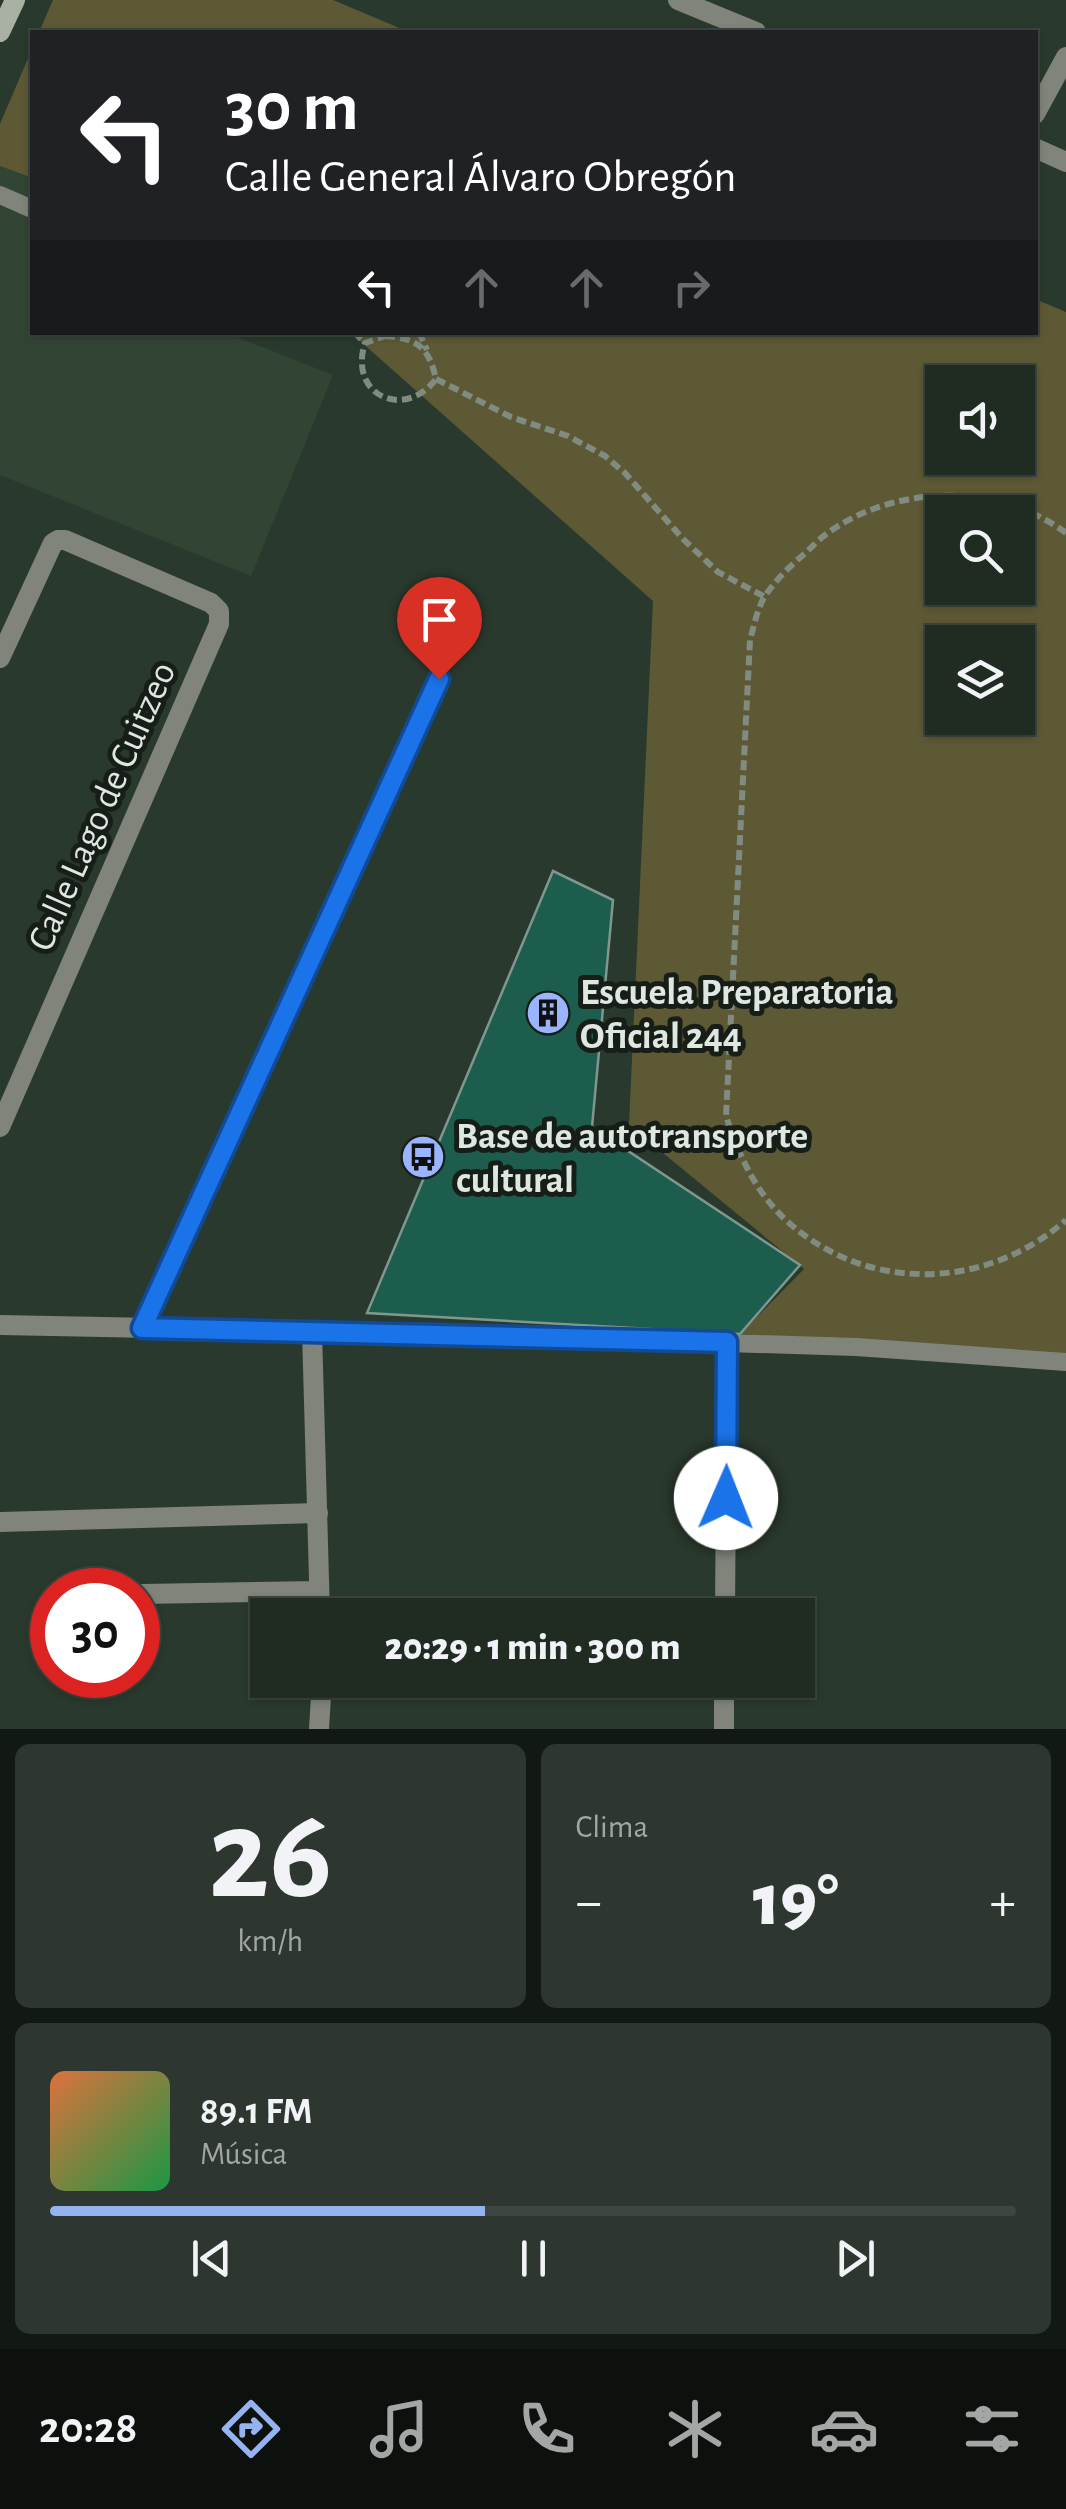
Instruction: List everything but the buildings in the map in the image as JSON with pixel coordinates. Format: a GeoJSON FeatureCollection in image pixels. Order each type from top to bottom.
{"type":"FeatureCollection","features":[{"type":"Feature","properties":{"kind":"street"},"geometry":{"type":"LineString","coordinates":[[0,32],[15,0]]}},
{"type":"Feature","properties":{"kind":"street"},"geometry":{"type":"LineString","coordinates":[[678,0],[751,30]]}},
{"type":"Feature","properties":{"kind":"street"},"geometry":{"type":"LineString","coordinates":[[1038,109],[1066,58]]}},
{"type":"Feature","properties":{"kind":"street"},"geometry":{"type":"LineString","coordinates":[[1038,149],[1066,162]]}},
{"type":"Feature","properties":{"kind":"street","name":"Calle Lago de Cuitzeo"},"geometry":{"type":"LineString","coordinates":[[0,658],[53,543],[58,540],[212,603],[219,611],[219,624],[0,1126]]}},
{"type":"Feature","properties":{"kind":"street"},"geometry":{"type":"LineString","coordinates":[[142,1328],[439,679]]}},
{"type":"Feature","properties":{"kind":"street"},"geometry":{"type":"LineString","coordinates":[[0,1326],[727,1342],[725,1598]]}},
{"type":"Feature","properties":{"kind":"street"},"geometry":{"type":"LineString","coordinates":[[312,1331],[319,1598]]}},
{"type":"Feature","properties":{"kind":"street"},"geometry":{"type":"LineString","coordinates":[[0,1522],[318,1514]]}},
{"type":"Feature","properties":{"kind":"street"},"geometry":{"type":"LineString","coordinates":[[160,1594],[319,1591]]}},
{"type":"Feature","properties":{"kind":"street"},"geometry":{"type":"LineString","coordinates":[[319,1729],[321,1698]]}},
{"type":"Feature","properties":{"kind":"street"},"geometry":{"type":"LineString","coordinates":[[724,1698],[724,1729]]}},
{"type":"Feature","properties":{"kind":"lane"},"geometry":{"type":"LineString","coordinates":[[0,195],[30,208]]}},
{"type":"Feature","properties":{"kind":"lane"},"geometry":{"type":"LineString","coordinates":[[727,1342],[1066,1362]]}},
{"type":"Feature","properties":{"kind":"path"},"geometry":{"type":"LineString","coordinates":[[357,335],[365,343]]}},
{"type":"Feature","properties":{"kind":"path"},"geometry":{"type":"LineString","coordinates":[[420,335],[436,380],[511,417],[568,436],[605,456],[718,572],[765,597]]}},
{"type":"Feature","properties":{"kind":"path"},"geometry":{"type":"LineString","coordinates":[[365,343],[386,336],[402,337],[428,353]]}},
{"type":"Feature","properties":{"kind":"path"},"geometry":{"type":"LineString","coordinates":[[365,343],[360,367],[364,380],[377,394],[396,401],[415,398],[436,380]]}},
{"type":"Feature","properties":{"kind":"path"},"geometry":{"type":"LineString","coordinates":[[1066,533],[1006,503],[970,496],[918,497],[868,511],[826,534],[765,597],[750,640],[726,1116],[739,1155],[760,1190],[786,1220],[818,1245],[872,1268],[929,1276],[979,1269],[1019,1254],[1066,1220]]}},
{"type":"Feature","properties":{"kind":"shaded area"},"geometry":{"type":"Polygon","coordinates":[[[53,0],[333,0],[404,30],[40,30],[53,0]]]}},
{"type":"Feature","properties":{"kind":"shaded area"},"geometry":{"type":"Polygon","coordinates":[[[30,54],[30,177],[0,166],[0,124],[30,54]]]}},
{"type":"Feature","properties":{"kind":"shaded area"},"geometry":{"type":"Polygon","coordinates":[[[0,166],[30,178],[30,335],[232,335],[333,375],[251,576],[0,475],[0,166]]]}},
{"type":"Feature","properties":{"kind":"shaded area"},"geometry":{"type":"Polygon","coordinates":[[[1038,300],[1066,312],[1066,1357],[740,1334],[804,1269],[629,1125],[653,601],[353,335],[1038,335],[1038,300]]]}},
{"type":"Feature","properties":{"kind":"place","name":"Escuela Preparatoria Oficial 244"},"geometry":{"type":"Point","coordinates":[548,1013]}},
{"type":"Feature","properties":{"kind":"place","name":"Base de autotransporte cultural"},"geometry":{"type":"Point","coordinates":[423,1157]}},
{"type":"Feature","properties":{"kind":"route"},"geometry":{"type":"LineString","coordinates":[[439,679],[142,1328],[727,1342],[726,1498]]}}]}
